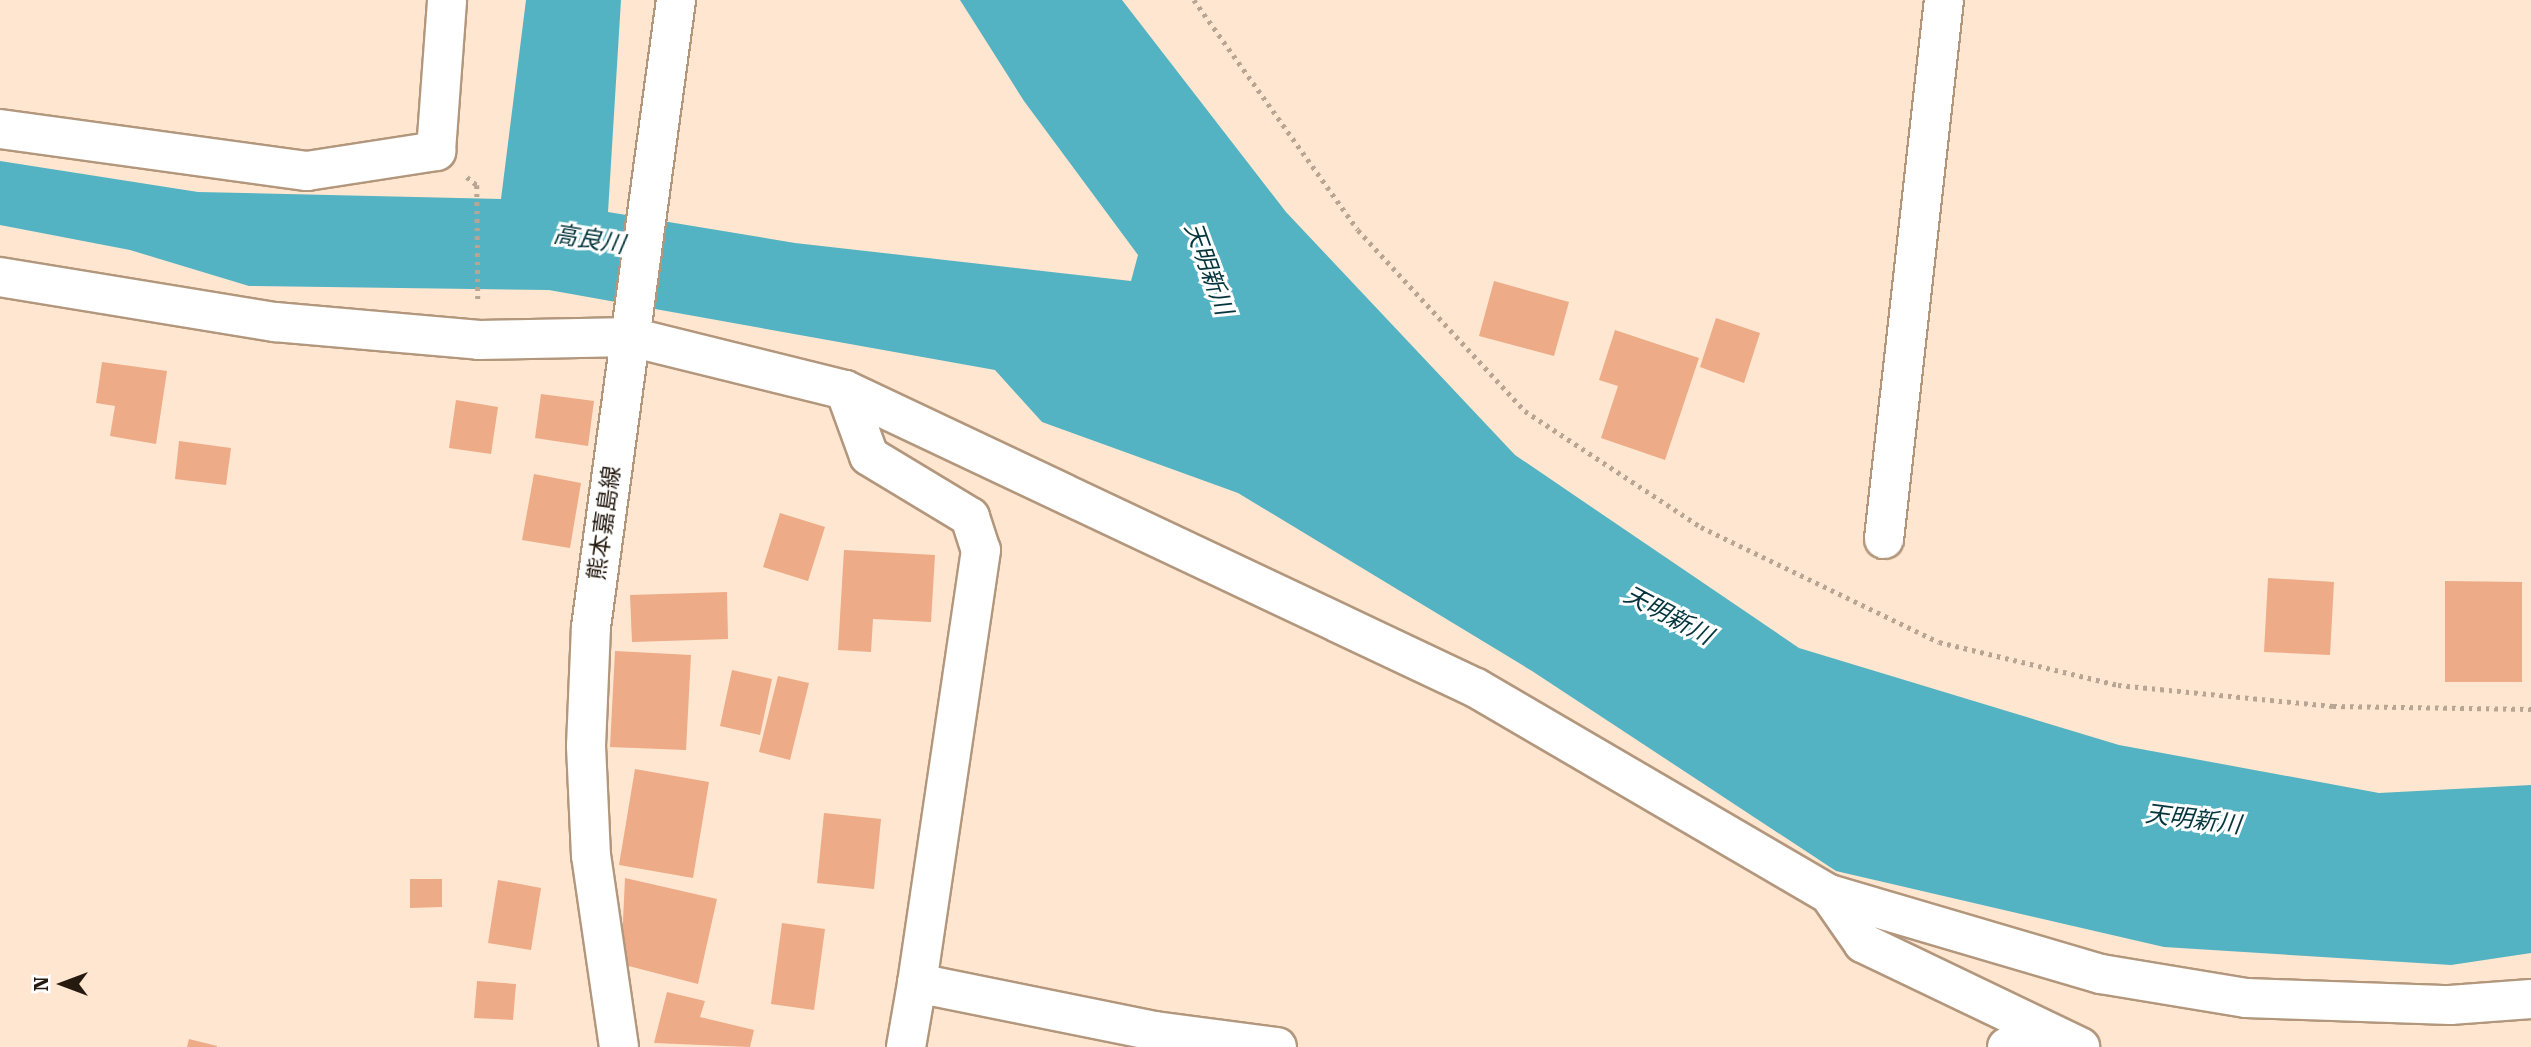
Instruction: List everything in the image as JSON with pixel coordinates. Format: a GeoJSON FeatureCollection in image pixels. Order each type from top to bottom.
{"type":"FeatureCollection","features":[{"type":"Feature","properties":{"kind":"street"},"geometry":{"type":"LineString","coordinates":[[0,129],[307,171],[436,150],[447,0]]}},
{"type":"Feature","properties":{"kind":"street","name":"熊本嘉島線"},"geometry":{"type":"LineString","coordinates":[[619,1047],[591,856],[586,746],[591,626],[676,0]]}},
{"type":"Feature","properties":{"kind":"street"},"geometry":{"type":"LineString","coordinates":[[1884,539],[1944,0]]}},
{"type":"Feature","properties":{"kind":"street"},"geometry":{"type":"LineString","coordinates":[[0,277],[275,321],[479,340],[632,332],[845,390],[1476,688],[1829,894],[2101,974],[2246,998],[2450,1006],[2531,999]]}},
{"type":"Feature","properties":{"kind":"street"},"geometry":{"type":"LineString","coordinates":[[845,390],[869,456],[970,517],[981,550],[906,1047]]}},
{"type":"Feature","properties":{"kind":"street"},"geometry":{"type":"LineString","coordinates":[[1829,894],[1863,943],[2078,1046]]}},
{"type":"Feature","properties":{"kind":"street"},"geometry":{"type":"LineString","coordinates":[[916,983],[1155,1031],[1277,1047]]}},
{"type":"Feature","properties":{"kind":"street"},"geometry":{"type":"LineString","coordinates":[[2007,1047],[2078,1046]]}},
{"type":"Feature","properties":{"kind":"path"},"geometry":{"type":"LineString","coordinates":[[1195,0],[1358,230],[1525,411],[1701,527],[1939,642],[2119,685],[2333,706],[2531,709]]}},
{"type":"Feature","properties":{"kind":"path"},"geometry":{"type":"LineString","coordinates":[[436,150],[477,185],[479,340]]}},
{"type":"Feature","properties":{"kind":"water"},"geometry":{"type":"Polygon","coordinates":[[[526,0],[621,0],[608,212],[795,243],[1131,281],[1138,255],[1024,101],[960,0],[1122,0],[1286,212],[1515,455],[1799,648],[2119,745],[2379,793],[2531,785],[2531,953],[2451,965],[2164,947],[1836,871],[1532,671],[1238,493],[1042,422],[995,370],[549,290],[249,286],[130,250],[0,225],[0,161],[198,192],[501,199],[526,0]]]}},
{"type":"Feature","properties":{"kind":"building"},"geometry":{"type":"Polygon","coordinates":[[[1494,281],[1569,302],[1554,356],[1479,336],[1494,281]]]}},
{"type":"Feature","properties":{"kind":"building"},"geometry":{"type":"Polygon","coordinates":[[[1716,318],[1760,333],[1744,383],[1700,367],[1716,318]]]}},
{"type":"Feature","properties":{"kind":"building"},"geometry":{"type":"Polygon","coordinates":[[[1615,330],[1699,358],[1665,460],[1601,438],[1618,386],[1599,380],[1615,330]]]}},
{"type":"Feature","properties":{"kind":"building"},"geometry":{"type":"Polygon","coordinates":[[[102,362],[167,371],[156,444],[110,436],[115,406],[96,403],[102,362]]]}},
{"type":"Feature","properties":{"kind":"building"},"geometry":{"type":"Polygon","coordinates":[[[541,394],[594,401],[588,446],[535,438],[541,394]]]}},
{"type":"Feature","properties":{"kind":"building"},"geometry":{"type":"Polygon","coordinates":[[[456,400],[498,407],[491,454],[449,448],[456,400]]]}},
{"type":"Feature","properties":{"kind":"building"},"geometry":{"type":"Polygon","coordinates":[[[179,441],[231,448],[226,485],[175,479],[179,441]]]}},
{"type":"Feature","properties":{"kind":"building"},"geometry":{"type":"Polygon","coordinates":[[[534,474],[581,483],[570,548],[522,540],[534,474]]]}},
{"type":"Feature","properties":{"kind":"building"},"geometry":{"type":"Polygon","coordinates":[[[780,513],[825,527],[808,581],[763,567],[780,513]]]}},
{"type":"Feature","properties":{"kind":"building"},"geometry":{"type":"Polygon","coordinates":[[[844,550],[935,555],[931,622],[873,619],[871,652],[838,650],[844,550]]]}},
{"type":"Feature","properties":{"kind":"building"},"geometry":{"type":"Polygon","coordinates":[[[2268,578],[2334,582],[2330,655],[2264,652],[2268,578]]]}},
{"type":"Feature","properties":{"kind":"building"},"geometry":{"type":"Polygon","coordinates":[[[2445,581],[2522,582],[2522,682],[2445,682],[2445,581]]]}},
{"type":"Feature","properties":{"kind":"building"},"geometry":{"type":"Polygon","coordinates":[[[727,592],[728,639],[632,642],[630,595],[727,592]]]}},
{"type":"Feature","properties":{"kind":"building"},"geometry":{"type":"Polygon","coordinates":[[[615,651],[691,655],[686,750],[610,747],[615,651]]]}},
{"type":"Feature","properties":{"kind":"building"},"geometry":{"type":"Polygon","coordinates":[[[732,670],[772,679],[760,735],[720,726],[732,670]]]}},
{"type":"Feature","properties":{"kind":"building"},"geometry":{"type":"Polygon","coordinates":[[[778,676],[809,683],[790,760],[759,752],[778,676]]]}},
{"type":"Feature","properties":{"kind":"building"},"geometry":{"type":"Polygon","coordinates":[[[635,769],[709,782],[693,878],[619,865],[635,769]]]}},
{"type":"Feature","properties":{"kind":"building"},"geometry":{"type":"Polygon","coordinates":[[[824,813],[881,819],[874,889],[817,883],[824,813]]]}},
{"type":"Feature","properties":{"kind":"building"},"geometry":{"type":"Polygon","coordinates":[[[625,878],[717,899],[698,984],[621,964],[625,878]]]}},
{"type":"Feature","properties":{"kind":"building"},"geometry":{"type":"Polygon","coordinates":[[[410,879],[442,879],[442,907],[410,908],[410,879]]]}},
{"type":"Feature","properties":{"kind":"building"},"geometry":{"type":"Polygon","coordinates":[[[498,880],[541,888],[531,950],[488,943],[498,880]]]}},
{"type":"Feature","properties":{"kind":"building"},"geometry":{"type":"Polygon","coordinates":[[[782,923],[825,929],[814,1010],[771,1004],[782,923]]]}},
{"type":"Feature","properties":{"kind":"building"},"geometry":{"type":"Polygon","coordinates":[[[477,981],[516,984],[513,1020],[474,1018],[477,981]]]}},
{"type":"Feature","properties":{"kind":"building"},"geometry":{"type":"Polygon","coordinates":[[[667,992],[705,1001],[700,1017],[754,1030],[750,1047],[654,1043],[667,992]]]}},
{"type":"Feature","properties":{"kind":"building"},"geometry":{"type":"Polygon","coordinates":[[[189,1039],[217,1046],[217,1047],[187,1047],[189,1039]]]}},
{"type":"Feature","properties":{"kind":"water label","name":"高良川"},"geometry":{"type":"Point","coordinates":[589,240]}},
{"type":"Feature","properties":{"kind":"water label","name":"天明新川"},"geometry":{"type":"Point","coordinates":[1208,269]}},
{"type":"Feature","properties":{"kind":"water label","name":"天明新川"},"geometry":{"type":"Point","coordinates":[1668,616]}},
{"type":"Feature","properties":{"kind":"water label","name":"天明新川"},"geometry":{"type":"Point","coordinates":[2193,820]}}]}
